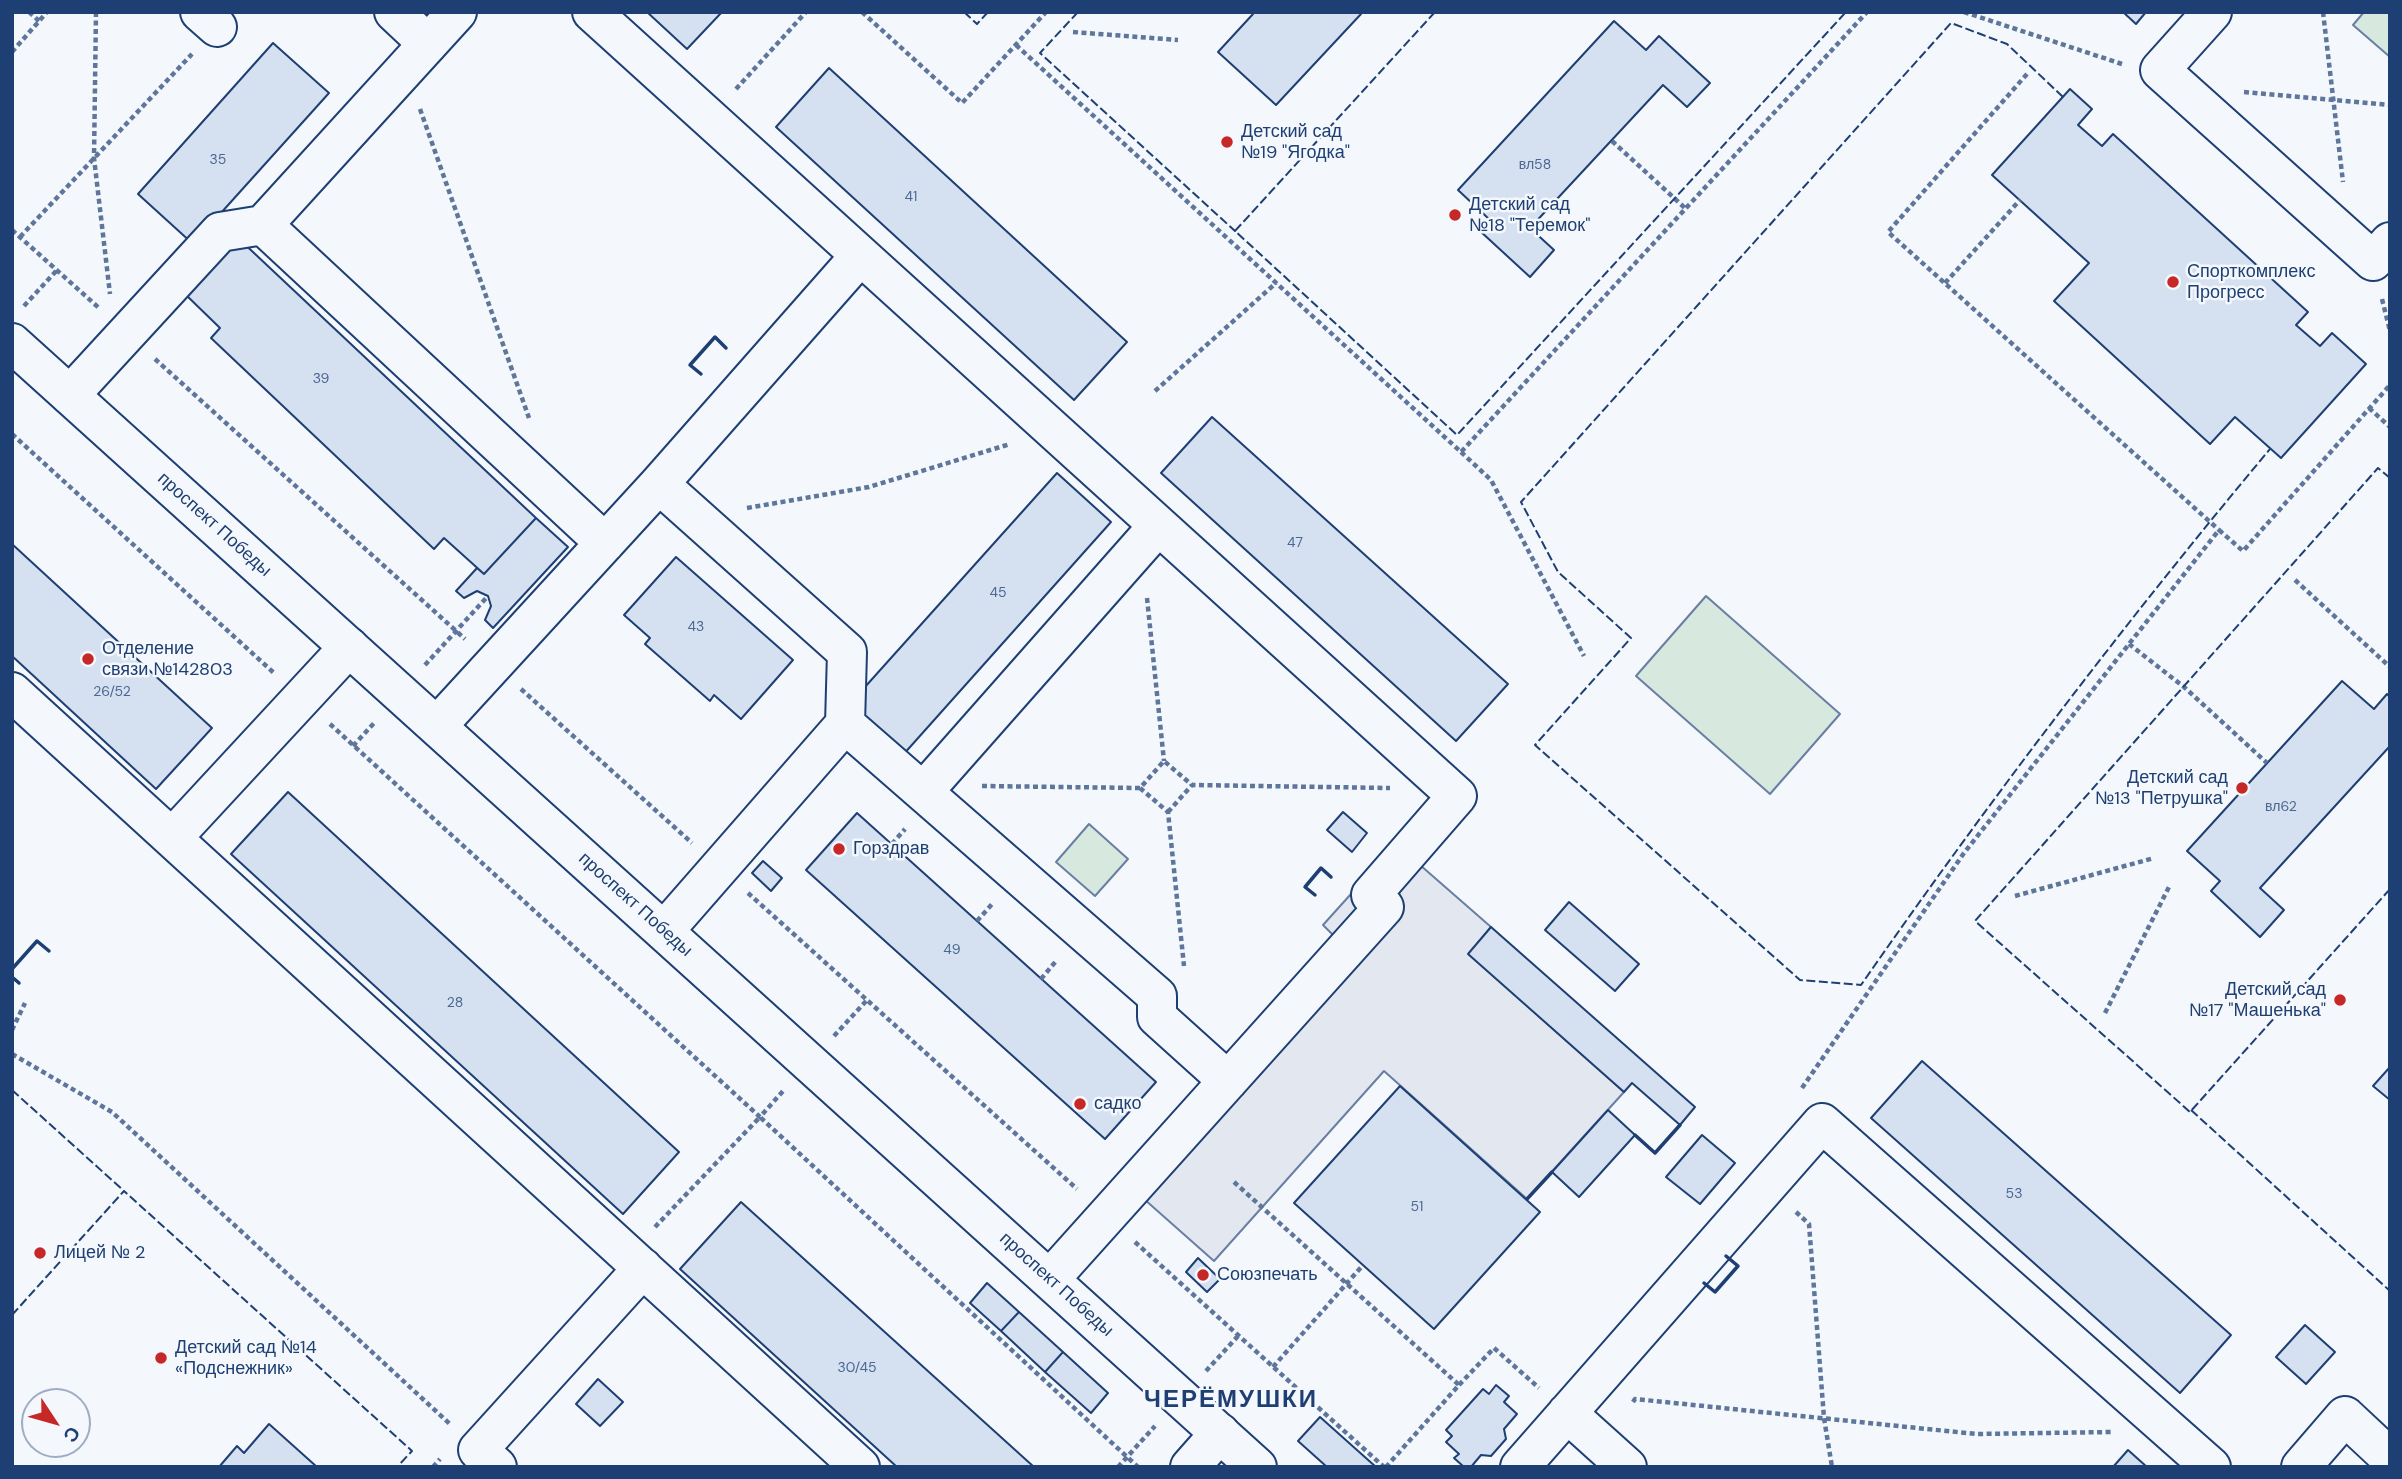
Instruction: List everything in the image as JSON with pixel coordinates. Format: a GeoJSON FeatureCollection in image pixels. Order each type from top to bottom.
{"type":"FeatureCollection","features":[{"type":"Feature","properties":{"kind":"main road"},"geometry":{"type":"LineString","coordinates":[[394,12],[417,56]]}},
{"type":"Feature","properties":{"kind":"main road"},"geometry":{"type":"LineString","coordinates":[[70,395],[220,232],[263,225],[457,12]]}},
{"type":"Feature","properties":{"kind":"main road"},"geometry":{"type":"LineString","coordinates":[[592,12],[1054,431],[1150,535],[1457,796],[1377,901],[1228,1081],[1050,1279]]}},
{"type":"Feature","properties":{"kind":"main road"},"geometry":{"type":"LineString","coordinates":[[2212,12],[2161,70],[2373,261],[2390,242]]}},
{"type":"Feature","properties":{"kind":"main road"},"geometry":{"type":"LineString","coordinates":[[263,225],[606,543]]}},
{"type":"Feature","properties":{"kind":"main road"},"geometry":{"type":"LineString","coordinates":[[437,726],[606,543],[860,256]]}},
{"type":"Feature","properties":{"kind":"main road","name":"проспект Победы"},"geometry":{"type":"LineString","coordinates":[[17,326],[70,395],[1257,1467]]}},
{"type":"Feature","properties":{"kind":"main road"},"geometry":{"type":"LineString","coordinates":[[659,484],[847,652],[845,724],[664,931]]}},
{"type":"Feature","properties":{"kind":"main road"},"geometry":{"type":"LineString","coordinates":[[926,789],[1150,535]]}},
{"type":"Feature","properties":{"kind":"main road"},"geometry":{"type":"LineString","coordinates":[[173,837],[349,647]]}},
{"type":"Feature","properties":{"kind":"main road"},"geometry":{"type":"LineString","coordinates":[[12,692],[860,1467]]}},
{"type":"Feature","properties":{"kind":"main road"},"geometry":{"type":"LineString","coordinates":[[845,724],[926,789],[1157,996],[1157,1017],[1228,1081]]}},
{"type":"Feature","properties":{"kind":"main road"},"geometry":{"type":"LineString","coordinates":[[1521,1467],[1822,1123],[2211,1467]]}},
{"type":"Feature","properties":{"kind":"main road"},"geometry":{"type":"LineString","coordinates":[[488,1458],[636,1262]]}},
{"type":"Feature","properties":{"kind":"main road"},"geometry":{"type":"LineString","coordinates":[[1567,1413],[1628,1467]]}},
{"type":"Feature","properties":{"kind":"main road"},"geometry":{"type":"LineString","coordinates":[[2301,1467],[2345,1416],[2390,1458]]}},
{"type":"Feature","properties":{"kind":"main road"},"geometry":{"type":"LineString","coordinates":[[1190,1467],[1220,1433]]}},
{"type":"Feature","properties":{"kind":"path"},"geometry":{"type":"LineString","coordinates":[[29,12],[39,21]]}},
{"type":"Feature","properties":{"kind":"path"},"geometry":{"type":"LineString","coordinates":[[13,48],[47,12]]}},
{"type":"Feature","properties":{"kind":"path"},"geometry":{"type":"LineString","coordinates":[[96,12],[94,158],[112,308]]}},
{"type":"Feature","properties":{"kind":"path"},"geometry":{"type":"LineString","coordinates":[[709,118],[806,12]]}},
{"type":"Feature","properties":{"kind":"path"},"geometry":{"type":"LineString","coordinates":[[862,12],[962,103],[1046,12]]}},
{"type":"Feature","properties":{"kind":"path"},"geometry":{"type":"LineString","coordinates":[[1461,452],[1867,12]]}},
{"type":"Feature","properties":{"kind":"path"},"geometry":{"type":"LineString","coordinates":[[1964,12],[2134,68],[2161,70]]}},
{"type":"Feature","properties":{"kind":"path"},"geometry":{"type":"LineString","coordinates":[[2323,12],[2350,240]]}},
{"type":"Feature","properties":{"kind":"path"},"geometry":{"type":"LineString","coordinates":[[20,237],[94,158],[209,20]]}},
{"type":"Feature","properties":{"kind":"path"},"geometry":{"type":"LineString","coordinates":[[1073,32],[1178,40]]}},
{"type":"Feature","properties":{"kind":"path"},"geometry":{"type":"LineString","coordinates":[[1016,45],[1491,480],[1584,656]]}},
{"type":"Feature","properties":{"kind":"path"},"geometry":{"type":"LineString","coordinates":[[417,56],[530,422]]}},
{"type":"Feature","properties":{"kind":"path"},"geometry":{"type":"LineString","coordinates":[[2026,75],[1888,232],[2243,551],[2390,384]]}},
{"type":"Feature","properties":{"kind":"path"},"geometry":{"type":"LineString","coordinates":[[2242,92],[2390,105]]}},
{"type":"Feature","properties":{"kind":"path"},"geometry":{"type":"LineString","coordinates":[[1612,141],[1686,209]]}},
{"type":"Feature","properties":{"kind":"path"},"geometry":{"type":"LineString","coordinates":[[1945,283],[2020,200]]}},
{"type":"Feature","properties":{"kind":"path"},"geometry":{"type":"LineString","coordinates":[[17,326],[57,271]]}},
{"type":"Feature","properties":{"kind":"path"},"geometry":{"type":"LineString","coordinates":[[1155,391],[1276,283]]}},
{"type":"Feature","properties":{"kind":"path"},"geometry":{"type":"LineString","coordinates":[[2369,408],[2390,427]]}},
{"type":"Feature","properties":{"kind":"path"},"geometry":{"type":"LineString","coordinates":[[696,517],[869,487],[1054,431]]}},
{"type":"Feature","properties":{"kind":"path"},"geometry":{"type":"LineString","coordinates":[[12,433],[1139,1467]]}},
{"type":"Feature","properties":{"kind":"path"},"geometry":{"type":"LineString","coordinates":[[1822,1123],[1798,1093],[1964,853],[2219,530]]}},
{"type":"Feature","properties":{"kind":"path"},"geometry":{"type":"LineString","coordinates":[[1140,788],[1164,761],[1150,535]]}},
{"type":"Feature","properties":{"kind":"path"},"geometry":{"type":"LineString","coordinates":[[2295,580],[2390,667]]}},
{"type":"Feature","properties":{"kind":"path"},"geometry":{"type":"LineString","coordinates":[[2129,644],[2184,687],[2267,763]]}},
{"type":"Feature","properties":{"kind":"path"},"geometry":{"type":"LineString","coordinates":[[1164,761],[1192,785],[1449,789]]}},
{"type":"Feature","properties":{"kind":"path"},"geometry":{"type":"LineString","coordinates":[[1168,812],[1192,785]]}},
{"type":"Feature","properties":{"kind":"path"},"geometry":{"type":"LineString","coordinates":[[926,789],[1140,788],[1168,812],[1185,971]]}},
{"type":"Feature","properties":{"kind":"path"},"geometry":{"type":"LineString","coordinates":[[2015,896],[2154,858]]}},
{"type":"Feature","properties":{"kind":"path"},"geometry":{"type":"LineString","coordinates":[[2105,1013],[2170,885]]}},
{"type":"Feature","properties":{"kind":"path"},"geometry":{"type":"LineString","coordinates":[[636,1262],[760,1117],[867,1000]]}},
{"type":"Feature","properties":{"kind":"path"},"geometry":{"type":"LineString","coordinates":[[12,1030],[25,1003]]}},
{"type":"Feature","properties":{"kind":"path"},"geometry":{"type":"LineString","coordinates":[[12,1054],[112,1112],[488,1458]]}},
{"type":"Feature","properties":{"kind":"path"},"geometry":{"type":"LineString","coordinates":[[1234,1182],[1459,1385]]}},
{"type":"Feature","properties":{"kind":"path"},"geometry":{"type":"LineString","coordinates":[[1767,1186],[1809,1224],[1824,1418],[1832,1467]]}},
{"type":"Feature","properties":{"kind":"path"},"geometry":{"type":"LineString","coordinates":[[1273,1367],[1363,1265]]}},
{"type":"Feature","properties":{"kind":"path"},"geometry":{"type":"LineString","coordinates":[[1386,1467],[1494,1348],[1567,1413]]}},
{"type":"Feature","properties":{"kind":"path"},"geometry":{"type":"LineString","coordinates":[[1600,1442],[1635,1399],[1976,1434],[2171,1432]]}},
{"type":"Feature","properties":{"kind":"shaded area"},"geometry":{"type":"Polygon","coordinates":[[[2364,12],[2390,12],[2390,57],[2353,25],[2364,12]]]}},
{"type":"Feature","properties":{"kind":"shaded area"},"geometry":{"type":"Polygon","coordinates":[[[1706,596],[1840,714],[1770,794],[1636,676],[1706,596]]]}},
{"type":"Feature","properties":{"kind":"shaded area"},"geometry":{"type":"Polygon","coordinates":[[[1089,824],[1128,859],[1095,896],[1056,862],[1089,824]]]}},
{"type":"Feature","properties":{"kind":"shaded area"},"geometry":{"type":"Polygon","coordinates":[[[1396,844],[1491,927],[1469,954],[1624,1092],[1527,1199],[1384,1071],[1214,1261],[1118,1176],[1333,935],[1323,925],[1396,844]]]}},
{"type":"Feature","properties":{"kind":"building"},"geometry":{"type":"Polygon","coordinates":[[[647,12],[722,12],[687,49],[647,12]]]}},
{"type":"Feature","properties":{"kind":"building"},"geometry":{"type":"Polygon","coordinates":[[[1251,12],[1361,14],[1276,105],[1218,52],[1253,14],[1251,12]]]}},
{"type":"Feature","properties":{"kind":"building"},"geometry":{"type":"Polygon","coordinates":[[[2123,12],[2146,12],[2136,24],[2123,12]]]}},
{"type":"Feature","properties":{"kind":"building"},"geometry":{"type":"Polygon","coordinates":[[[1614,21],[1646,50],[1659,36],[1710,83],[1687,107],[1663,85],[1530,228],[1554,250],[1530,277],[1480,231],[1490,220],[1458,190],[1614,21]]]}},
{"type":"Feature","properties":{"kind":"building"},"geometry":{"type":"Polygon","coordinates":[[[273,43],[329,93],[193,244],[138,194],[273,43]]]}},
{"type":"Feature","properties":{"kind":"building"},"geometry":{"type":"Polygon","coordinates":[[[829,68],[1127,342],[1074,400],[776,127],[829,68]]]}},
{"type":"Feature","properties":{"kind":"building","name":"Спорткомплекс Прогресс"},"geometry":{"type":"Polygon","coordinates":[[[2070,89],[2092,109],[2078,125],[2102,146],[2113,134],[2308,312],[2296,325],[2320,346],[2332,333],[2366,364],[2281,458],[2235,417],[2210,444],[2054,301],[2089,263],[1992,175],[2070,89]]]}},
{"type":"Feature","properties":{"kind":"building"},"geometry":{"type":"Polygon","coordinates":[[[237,237],[536,518],[484,574],[444,538],[434,549],[211,338],[220,328],[184,293],[237,237]]]}},
{"type":"Feature","properties":{"kind":"building"},"geometry":{"type":"Polygon","coordinates":[[[1212,417],[1508,684],[1456,741],[1161,473],[1212,417]]]}},
{"type":"Feature","properties":{"kind":"building"},"geometry":{"type":"Polygon","coordinates":[[[1057,473],[1111,522],[902,756],[847,707],[1057,473]]]}},
{"type":"Feature","properties":{"kind":"building"},"geometry":{"type":"Polygon","coordinates":[[[536,518],[568,547],[493,628],[485,620],[491,606],[488,596],[477,591],[464,598],[456,591],[477,568],[484,574],[536,518]]]}},
{"type":"Feature","properties":{"kind":"building"},"geometry":{"type":"Polygon","coordinates":[[[12,544],[212,728],[156,789],[12,656],[12,544]]]}},
{"type":"Feature","properties":{"kind":"building"},"geometry":{"type":"Polygon","coordinates":[[[676,557],[793,660],[741,719],[714,695],[710,701],[645,644],[650,638],[624,615],[676,557]]]}},
{"type":"Feature","properties":{"kind":"building"},"geometry":{"type":"Polygon","coordinates":[[[2342,681],[2374,709],[2387,694],[2390,697],[2390,746],[2260,888],[2284,910],[2260,937],[2211,891],[2220,881],[2187,851],[2342,681]]]}},
{"type":"Feature","properties":{"kind":"building"},"geometry":{"type":"Polygon","coordinates":[[[288,792],[679,1152],[623,1214],[231,854],[288,792]]]}},
{"type":"Feature","properties":{"kind":"building"},"geometry":{"type":"Polygon","coordinates":[[[1343,812],[1367,833],[1352,852],[1327,830],[1343,812]]]}},
{"type":"Feature","properties":{"kind":"building"},"geometry":{"type":"Polygon","coordinates":[[[857,813],[1156,1082],[1105,1139],[806,870],[857,813]]]}},
{"type":"Feature","properties":{"kind":"building"},"geometry":{"type":"Polygon","coordinates":[[[763,861],[782,878],[771,891],[752,873],[763,861]]]}},
{"type":"Feature","properties":{"kind":"building"},"geometry":{"type":"Polygon","coordinates":[[[1569,902],[1639,964],[1615,991],[1545,930],[1569,902]]]}},
{"type":"Feature","properties":{"kind":"building"},"geometry":{"type":"Polygon","coordinates":[[[1491,927],[1695,1107],[1680,1125],[1632,1083],[1624,1092],[1468,954],[1491,927]]]}},
{"type":"Feature","properties":{"kind":"building"},"geometry":{"type":"Polygon","coordinates":[[[1922,1061],[2231,1335],[2180,1393],[1871,1118],[1922,1061]]]}},
{"type":"Feature","properties":{"kind":"building"},"geometry":{"type":"Polygon","coordinates":[[[2390,1067],[2390,1100],[2373,1086],[2390,1067]]]}},
{"type":"Feature","properties":{"kind":"building"},"geometry":{"type":"Polygon","coordinates":[[[1400,1086],[1540,1212],[1434,1329],[1294,1203],[1400,1086]]]}},
{"type":"Feature","properties":{"kind":"building"},"geometry":{"type":"Polygon","coordinates":[[[1608,1110],[1635,1135],[1579,1197],[1552,1172],[1608,1110]]]}},
{"type":"Feature","properties":{"kind":"building"},"geometry":{"type":"Polygon","coordinates":[[[1702,1135],[1735,1163],[1700,1204],[1666,1177],[1702,1135]]]}},
{"type":"Feature","properties":{"kind":"building"},"geometry":{"type":"Polygon","coordinates":[[[741,1202],[1034,1467],[897,1467],[680,1269],[741,1202]]]}},
{"type":"Feature","properties":{"kind":"building","name":"Союзпечать"},"geometry":{"type":"Polygon","coordinates":[[[1198,1258],[1220,1279],[1207,1292],[1186,1272],[1198,1258]]]}},
{"type":"Feature","properties":{"kind":"building"},"geometry":{"type":"Polygon","coordinates":[[[987,1283],[1019,1312],[1001,1331],[970,1303],[987,1283]]]}},
{"type":"Feature","properties":{"kind":"building"},"geometry":{"type":"Polygon","coordinates":[[[1019,1312],[1063,1352],[1045,1372],[1001,1331],[1019,1312]]]}},
{"type":"Feature","properties":{"kind":"building"},"geometry":{"type":"Polygon","coordinates":[[[2305,1325],[2335,1352],[2306,1384],[2276,1357],[2305,1325]]]}},
{"type":"Feature","properties":{"kind":"building"},"geometry":{"type":"Polygon","coordinates":[[[1063,1352],[1108,1393],[1091,1413],[1045,1372],[1063,1352]]]}},
{"type":"Feature","properties":{"kind":"building"},"geometry":{"type":"Polygon","coordinates":[[[598,1379],[623,1402],[600,1426],[576,1404],[598,1379]]]}},
{"type":"Feature","properties":{"kind":"building"},"geometry":{"type":"Polygon","coordinates":[[[1496,1385],[1509,1396],[1504,1402],[1517,1414],[1504,1429],[1506,1439],[1491,1456],[1481,1455],[1471,1467],[1464,1467],[1454,1458],[1459,1454],[1446,1442],[1452,1436],[1446,1430],[1483,1389],[1489,1394],[1496,1385]]]}},
{"type":"Feature","properties":{"kind":"building"},"geometry":{"type":"Polygon","coordinates":[[[1320,1417],[1376,1467],[1327,1467],[1298,1441],[1320,1417]]]}},
{"type":"Feature","properties":{"kind":"building"},"geometry":{"type":"Polygon","coordinates":[[[269,1424],[317,1467],[219,1467],[237,1446],[244,1453],[269,1424]]]}},
{"type":"Feature","properties":{"kind":"building"},"geometry":{"type":"Polygon","coordinates":[[[2128,1450],[2147,1467],[2113,1467],[2128,1450]]]}},
{"type":"Feature","properties":{"kind":"fence"},"geometry":{"type":"LineString","coordinates":[[964,12],[977,24],[988,12]]}},
{"type":"Feature","properties":{"kind":"fence"},"geometry":{"type":"LineString","coordinates":[[1078,12],[1040,53],[1235,231],[1237,228]]}},
{"type":"Feature","properties":{"kind":"fence"},"geometry":{"type":"LineString","coordinates":[[1435,12],[1235,231],[1457,435],[1846,12]]}},
{"type":"Feature","properties":{"kind":"fence"},"geometry":{"type":"LineString","coordinates":[[2063,97],[2007,44],[1951,23],[1521,502],[1558,572],[1631,638],[1535,745],[1800,980],[1861,985],[2060,712],[2163,579],[2270,449]]}},
{"type":"Feature","properties":{"kind":"fence"},"geometry":{"type":"LineString","coordinates":[[2390,478],[2378,468],[1975,921],[2190,1112],[2390,889]]}},
{"type":"Feature","properties":{"kind":"fence"},"geometry":{"type":"LineString","coordinates":[[12,1090],[124,1191]]}},
{"type":"Feature","properties":{"kind":"fence"},"geometry":{"type":"LineString","coordinates":[[2191,1110],[2390,1291]]}},
{"type":"Feature","properties":{"kind":"fence"},"geometry":{"type":"LineString","coordinates":[[12,1315],[124,1191],[412,1451],[397,1467]]}},
{"type":"Feature","properties":{"kind":"wall"},"geometry":{"type":"LineString","coordinates":[[701,374],[690,365],[715,337],[726,348]]}},
{"type":"Feature","properties":{"kind":"wall"},"geometry":{"type":"LineString","coordinates":[[1315,895],[1305,887],[1321,868],[1331,877]]}},
{"type":"Feature","properties":{"kind":"wall"},"geometry":{"type":"LineString","coordinates":[[12,969],[37,941],[49,951]]}},
{"type":"Feature","properties":{"kind":"wall"},"geometry":{"type":"LineString","coordinates":[[12,977],[19,983]]}},
{"type":"Feature","properties":{"kind":"wall"},"geometry":{"type":"LineString","coordinates":[[1635,1135],[1655,1153],[1680,1125]]}},
{"type":"Feature","properties":{"kind":"wall"},"geometry":{"type":"LineString","coordinates":[[1527,1199],[1552,1172]]}},
{"type":"Feature","properties":{"kind":"wall"},"geometry":{"type":"LineString","coordinates":[[1704,1283],[1715,1292],[1738,1266],[1726,1256]]}},
{"type":"Feature","properties":{"kind":"place","name":"Детский сад №19 \"Ягодка\""},"geometry":{"type":"Point","coordinates":[1227,142]}},
{"type":"Feature","properties":{"kind":"place","name":"Детский сад №18 \"Теремок\""},"geometry":{"type":"Point","coordinates":[1455,215]}},
{"type":"Feature","properties":{"kind":"place","name":"Спорткомплекс Прогресс"},"geometry":{"type":"Point","coordinates":[2173,282]}},
{"type":"Feature","properties":{"kind":"place","name":"Отделение связи №142803"},"geometry":{"type":"Point","coordinates":[88,659]}},
{"type":"Feature","properties":{"kind":"place","name":"Детский сад №13 \"Петрушка\""},"geometry":{"type":"Point","coordinates":[2242,788]}},
{"type":"Feature","properties":{"kind":"place","name":"Горздрав"},"geometry":{"type":"Point","coordinates":[839,849]}},
{"type":"Feature","properties":{"kind":"place","name":"Детский сад №17 \"Машенька\""},"geometry":{"type":"Point","coordinates":[2340,1000]}},
{"type":"Feature","properties":{"kind":"place","name":"садко"},"geometry":{"type":"Point","coordinates":[1080,1104]}},
{"type":"Feature","properties":{"kind":"place","name":"Лицей № 2"},"geometry":{"type":"Point","coordinates":[40,1253]}},
{"type":"Feature","properties":{"kind":"place","name":"Союзпечать"},"geometry":{"type":"Point","coordinates":[1203,1275]}},
{"type":"Feature","properties":{"kind":"place","name":"Детский сад №14 «Подснежник»"},"geometry":{"type":"Point","coordinates":[161,1358]}},
{"type":"Feature","properties":{"kind":"district","name":"ЧЕРЁМУШКИ"},"geometry":{"type":"Point","coordinates":[1231,1401]}}]}
